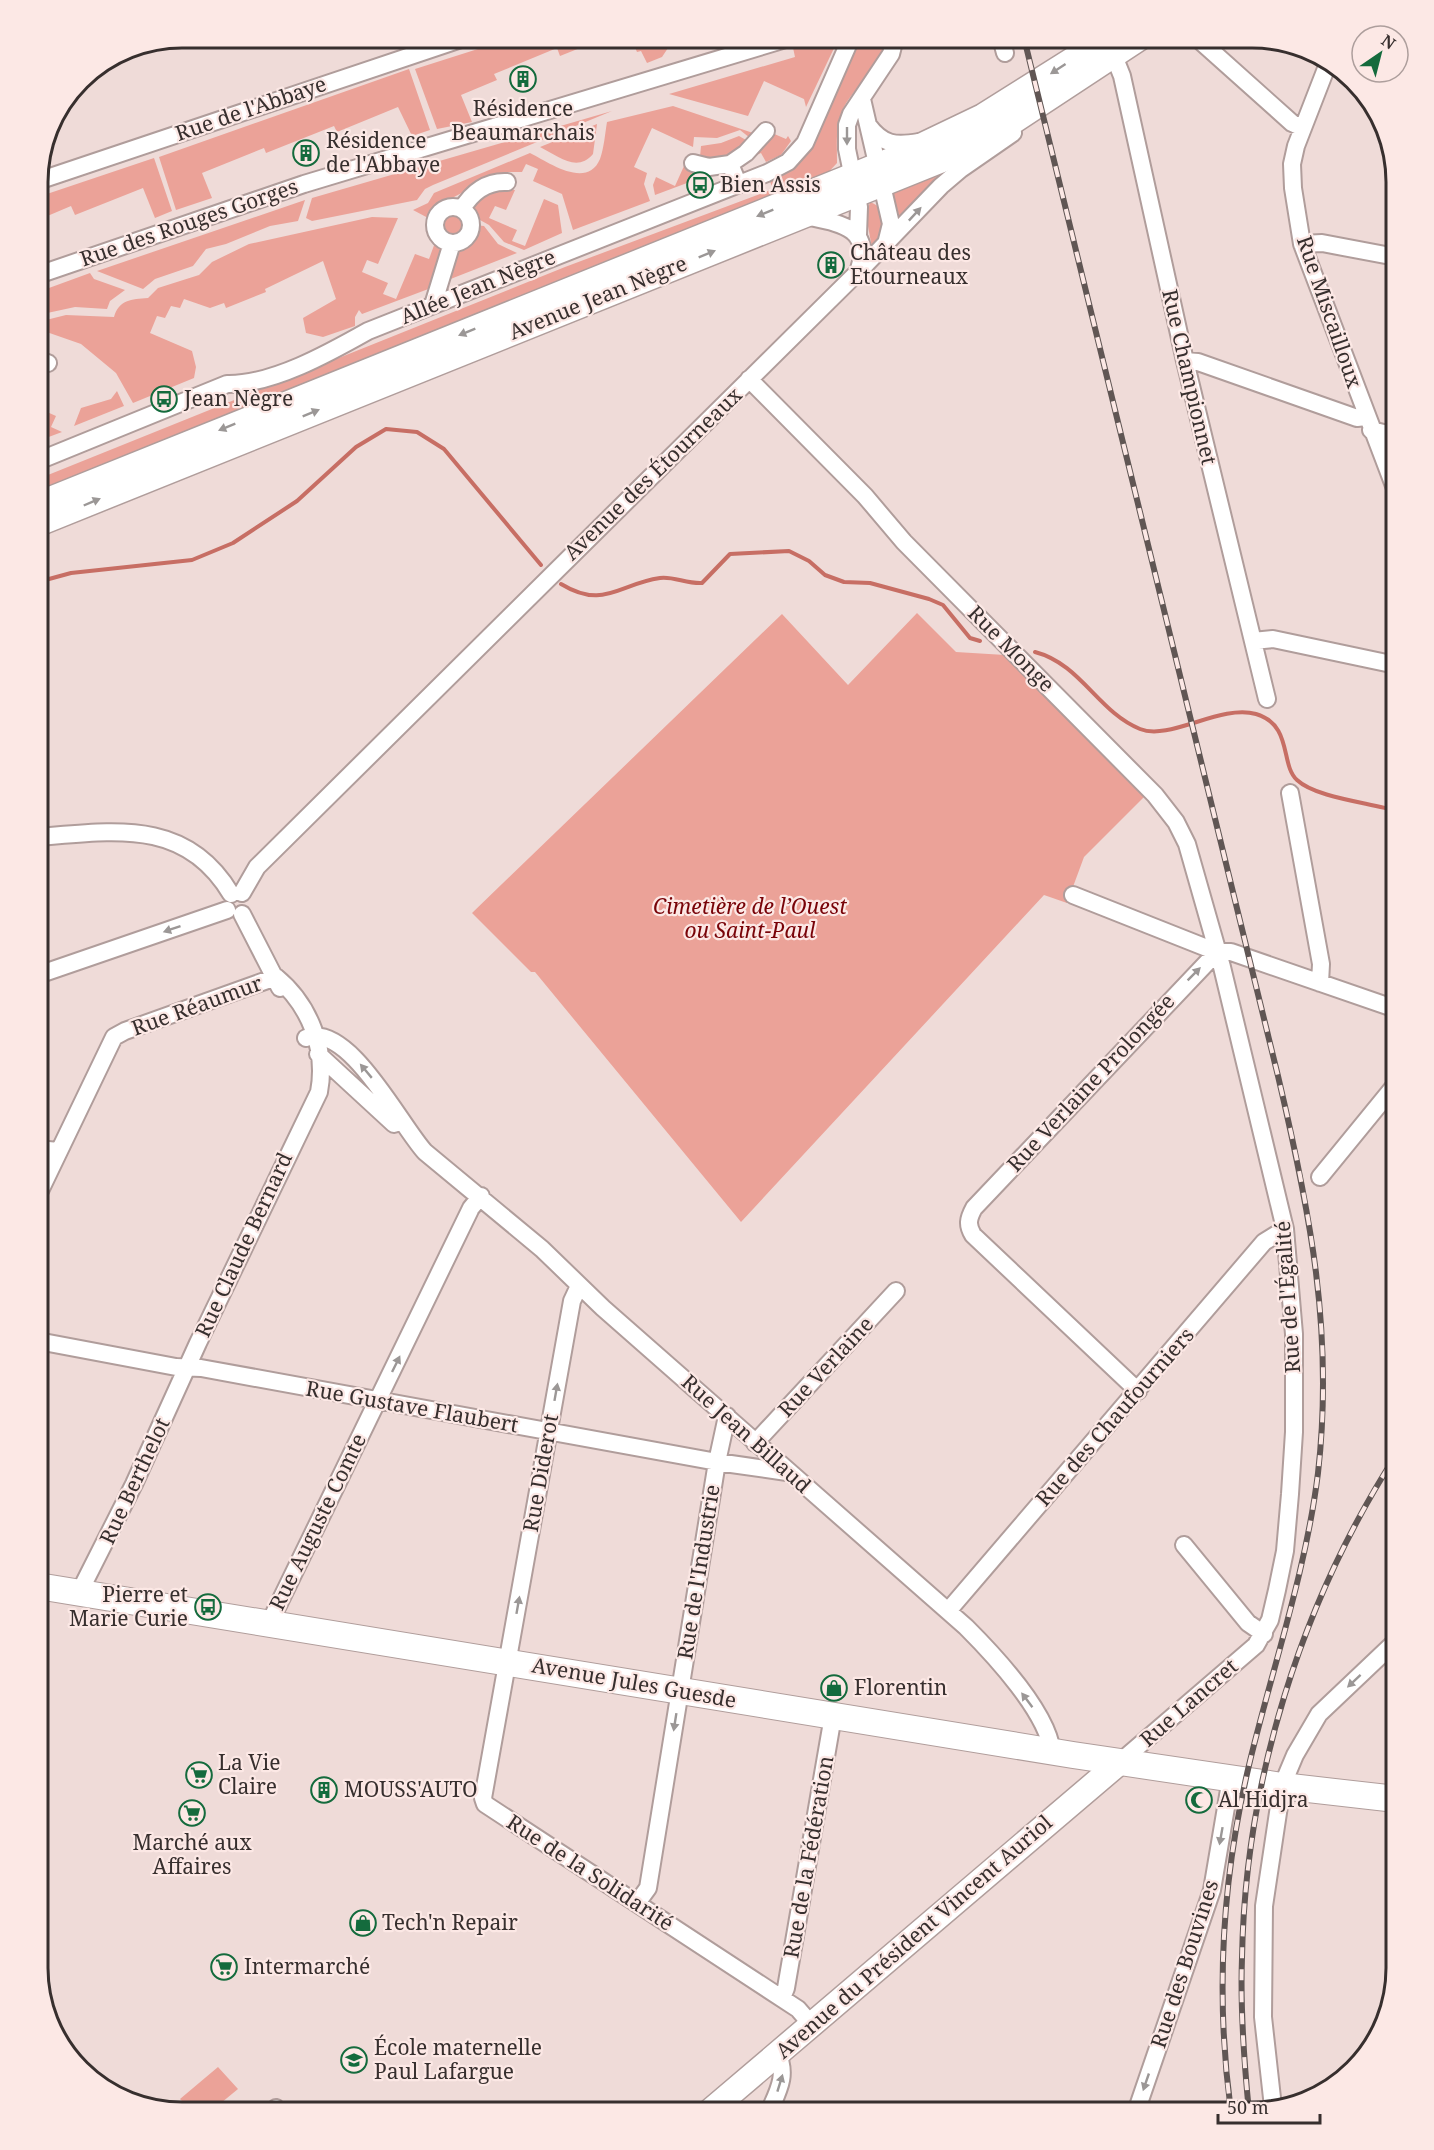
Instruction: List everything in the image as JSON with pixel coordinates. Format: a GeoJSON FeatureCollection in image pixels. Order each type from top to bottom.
{"type":"FeatureCollection","features":[{"type":"Feature","properties":{"kind":"main road","name":"Avenue Jean Nègre"},"geometry":{"type":"LineString","coordinates":[[48,500],[856,185],[1109,48]]}},
{"type":"Feature","properties":{"kind":"main road","name":"Avenue Jean Nègre"},"geometry":{"type":"LineString","coordinates":[[880,174],[942,160],[978,141],[1083,76],[1110,48]]}},
{"type":"Feature","properties":{"kind":"main road","name":"Avenue Jean Nègre"},"geometry":{"type":"LineString","coordinates":[[48,520],[804,216],[856,185]]}},
{"type":"Feature","properties":{"kind":"main road","name":"Avenue Jules Guesde"},"geometry":{"type":"LineString","coordinates":[[48,1588],[1052,1752],[1282,1786],[1386,1798]]}},
{"type":"Feature","properties":{"kind":"main road","name":"Avenue du Président Vincent Auriol"},"geometry":{"type":"LineString","coordinates":[[721,2102],[1120,1762]]}},
{"type":"Feature","properties":{"kind":"street","name":"Rue de l'Abbaye"},"geometry":{"type":"LineString","coordinates":[[48,178],[434,48]]}},
{"type":"Feature","properties":{"kind":"street","name":"Rue des Rouges Gorges"},"geometry":{"type":"LineString","coordinates":[[48,272],[304,184],[756,48]]}},
{"type":"Feature","properties":{"kind":"street","name":"Allée Jean Nègre"},"geometry":{"type":"LineString","coordinates":[[48,457],[227,384],[248,385],[328,353],[368,331],[767,173],[796,155],[805,143],[847,48]]}},
{"type":"Feature","properties":{"kind":"street"},"geometry":{"type":"LineString","coordinates":[[859,269],[862,247],[858,235],[856,185],[847,149],[847,125],[851,114],[891,54],[892,48]]}},
{"type":"Feature","properties":{"kind":"street","name":"Rue Championnet"},"geometry":{"type":"LineString","coordinates":[[1111,48],[1122,76],[1185,361],[1267,699]]}},
{"type":"Feature","properties":{"kind":"street"},"geometry":{"type":"LineString","coordinates":[[1208,48],[1292,123],[1303,128]]}},
{"type":"Feature","properties":{"kind":"street","name":"Rue Miscailloux"},"geometry":{"type":"LineString","coordinates":[[1325,70],[1292,164],[1302,244],[1386,466]]}},
{"type":"Feature","properties":{"kind":"street","name":"Avenue des Étourneaux"},"geometry":{"type":"LineString","coordinates":[[235,903],[257,867],[961,169],[1058,101],[1083,76]]}},
{"type":"Feature","properties":{"kind":"street"},"geometry":{"type":"LineString","coordinates":[[862,99],[891,224],[886,244]]}},
{"type":"Feature","properties":{"kind":"street"},"geometry":{"type":"LineString","coordinates":[[866,122],[878,138],[888,143],[906,144],[941,138]]}},
{"type":"Feature","properties":{"kind":"street"},"geometry":{"type":"LineString","coordinates":[[693,163],[709,167],[730,164],[746,153],[766,131]]}},
{"type":"Feature","properties":{"kind":"street"},"geometry":{"type":"LineString","coordinates":[[730,164],[738,183]]}},
{"type":"Feature","properties":{"kind":"street"},"geometry":{"type":"LineString","coordinates":[[462,209],[474,193],[488,184],[507,182]]}},
{"type":"Feature","properties":{"kind":"street"},"geometry":{"type":"LineString","coordinates":[[445,208],[462,209],[470,218],[470,230],[464,240],[452,243],[440,239],[435,222],[445,208]]}},
{"type":"Feature","properties":{"kind":"street"},"geometry":{"type":"LineString","coordinates":[[804,216],[842,225],[858,235]]}},
{"type":"Feature","properties":{"kind":"street"},"geometry":{"type":"LineString","coordinates":[[433,305],[452,243]]}},
{"type":"Feature","properties":{"kind":"street"},"geometry":{"type":"LineString","coordinates":[[1302,244],[1322,243],[1386,255]]}},
{"type":"Feature","properties":{"kind":"street"},"geometry":{"type":"LineString","coordinates":[[1185,361],[1198,362],[1357,418],[1386,432]]}},
{"type":"Feature","properties":{"kind":"street","name":"Rue Monge"},"geometry":{"type":"LineString","coordinates":[[749,379],[865,496],[904,542],[1155,795],[1176,822],[1186,844],[1217,952]]}},
{"type":"Feature","properties":{"kind":"street"},"geometry":{"type":"LineString","coordinates":[[1253,641],[1273,639],[1386,663]]}},
{"type":"Feature","properties":{"kind":"street"},"geometry":{"type":"LineString","coordinates":[[1290,793],[1321,964],[1320,983]]}},
{"type":"Feature","properties":{"kind":"street"},"geometry":{"type":"LineString","coordinates":[[48,836],[144,833],[178,842],[200,855],[215,870],[276,978],[287,987],[323,1071],[312,1112],[303,1124]]}},
{"type":"Feature","properties":{"kind":"street"},"geometry":{"type":"LineString","coordinates":[[1073,895],[1217,952],[1231,952],[1386,1006]]}},
{"type":"Feature","properties":{"kind":"street"},"geometry":{"type":"LineString","coordinates":[[48,971],[235,903]]}},
{"type":"Feature","properties":{"kind":"street","name":"Rue Verlaine Prolongée"},"geometry":{"type":"LineString","coordinates":[[1138,1391],[973,1235],[968,1227],[969,1218],[990,1191],[1217,952]]}},
{"type":"Feature","properties":{"kind":"street","name":"Rue de l'Égalité"},"geometry":{"type":"LineString","coordinates":[[1217,952],[1285,1229],[1294,1334],[1294,1432],[1285,1551],[1270,1620],[1260,1639]]}},
{"type":"Feature","properties":{"kind":"street","name":"Rue Réaumur"},"geometry":{"type":"LineString","coordinates":[[48,1173],[114,1037],[125,1031],[276,978]]}},
{"type":"Feature","properties":{"kind":"street"},"geometry":{"type":"LineString","coordinates":[[313,1044],[324,1035],[358,1062],[411,1137]]}},
{"type":"Feature","properties":{"kind":"street"},"geometry":{"type":"LineString","coordinates":[[313,1044],[345,1078],[400,1130],[411,1137]]}},
{"type":"Feature","properties":{"kind":"street"},"geometry":{"type":"LineString","coordinates":[[303,1124],[313,1076],[313,1044]]}},
{"type":"Feature","properties":{"kind":"street"},"geometry":{"type":"LineString","coordinates":[[319,1092],[330,1081],[345,1078]]}},
{"type":"Feature","properties":{"kind":"street"},"geometry":{"type":"LineString","coordinates":[[1320,1177],[1386,1096]]}},
{"type":"Feature","properties":{"kind":"street","name":"Rue Claude Bernard"},"geometry":{"type":"LineString","coordinates":[[187,1367],[303,1124]]}},
{"type":"Feature","properties":{"kind":"street","name":"Rue Jean Billaud"},"geometry":{"type":"LineString","coordinates":[[411,1137],[542,1249],[579,1286],[787,1472],[948,1611],[991,1652],[1038,1714],[1051,1738],[1052,1752]]}},
{"type":"Feature","properties":{"kind":"street"},"geometry":{"type":"LineString","coordinates":[[48,1150],[58,1151]]}},
{"type":"Feature","properties":{"kind":"street","name":"Rue Auguste Comte"},"geometry":{"type":"LineString","coordinates":[[269,1624],[471,1208],[481,1196]]}},
{"type":"Feature","properties":{"kind":"street","name":"Rue des Chaufourniers"},"geometry":{"type":"LineString","coordinates":[[948,1611],[1264,1242],[1285,1229]]}},
{"type":"Feature","properties":{"kind":"street","name":"Rue Diderot"},"geometry":{"type":"LineString","coordinates":[[507,1662],[572,1301],[579,1286]]}},
{"type":"Feature","properties":{"kind":"street","name":"Rue Verlaine"},"geometry":{"type":"LineString","coordinates":[[755,1443],[896,1291]]}},
{"type":"Feature","properties":{"kind":"street","name":"Rue Gustave Flaubert"},"geometry":{"type":"LineString","coordinates":[[48,1343],[717,1462],[787,1472]]}},
{"type":"Feature","properties":{"kind":"street","name":"Rue Berthelot"},"geometry":{"type":"LineString","coordinates":[[79,1593],[134,1484],[187,1367]]}},
{"type":"Feature","properties":{"kind":"street","name":"Rue de l'Industrie"},"geometry":{"type":"LineString","coordinates":[[637,1904],[648,1888],[726,1416]]}},
{"type":"Feature","properties":{"kind":"street"},"geometry":{"type":"LineString","coordinates":[[1185,1545],[1260,1639]]}},
{"type":"Feature","properties":{"kind":"street","name":"Rue Lancret"},"geometry":{"type":"LineString","coordinates":[[1120,1762],[1260,1639]]}},
{"type":"Feature","properties":{"kind":"street"},"geometry":{"type":"LineString","coordinates":[[1272,2100],[1263,2017],[1264,1906],[1282,1786],[1299,1747],[1319,1714],[1386,1650]]}},
{"type":"Feature","properties":{"kind":"street","name":"Rue de la Solidarité"},"geometry":{"type":"LineString","coordinates":[[507,1662],[483,1798],[485,1804],[782,1998],[798,2009],[811,2024]]}},
{"type":"Feature","properties":{"kind":"street","name":"Rue de la Fédération"},"geometry":{"type":"LineString","coordinates":[[782,1998],[786,1988],[833,1716]]}},
{"type":"Feature","properties":{"kind":"street","name":"Rue des Bouvines"},"geometry":{"type":"LineString","coordinates":[[1139,2102],[1212,1890],[1232,1779]]}},
{"type":"Feature","properties":{"kind":"street"},"geometry":{"type":"LineString","coordinates":[[774,2102],[783,2078],[783,2066],[777,2054]]}},
{"type":"Feature","properties":{"kind":"green space"},"geometry":{"type":"Polygon","coordinates":[[[481,48],[557,48],[494,74],[497,80],[461,95],[472,122],[437,129],[415,69],[481,48]]]}},
{"type":"Feature","properties":{"kind":"green space"},"geometry":{"type":"Polygon","coordinates":[[[557,48],[580,48],[560,56],[557,48]]]}},
{"type":"Feature","properties":{"kind":"green space"},"geometry":{"type":"Polygon","coordinates":[[[635,48],[668,48],[662,57],[647,63],[641,51],[637,52],[635,48]]]}},
{"type":"Feature","properties":{"kind":"green space"},"geometry":{"type":"Polygon","coordinates":[[[793,48],[834,48],[806,107],[804,99],[764,81],[748,116],[669,94],[795,57],[793,48]]]}},
{"type":"Feature","properties":{"kind":"green space"},"geometry":{"type":"Polygon","coordinates":[[[854,48],[883,48],[875,66],[844,107],[838,128],[837,163],[824,177],[48,488],[48,475],[565,267],[773,189],[769,179],[797,163],[854,48]]]}},
{"type":"Feature","properties":{"kind":"green space"},"geometry":{"type":"Polygon","coordinates":[[[409,69],[430,130],[412,136],[398,107],[337,132],[334,126],[266,153],[264,148],[202,173],[212,198],[176,210],[159,157],[409,69]]]}},
{"type":"Feature","properties":{"kind":"green space"},"geometry":{"type":"Polygon","coordinates":[[[673,106],[756,134],[750,138],[740,130],[717,138],[694,137],[693,147],[652,128],[634,167],[647,173],[644,184],[650,201],[573,230],[562,194],[533,181],[538,169],[526,164],[522,172],[507,172],[488,179],[437,206],[430,219],[413,210],[428,203],[434,193],[530,153],[567,171],[586,172],[594,168],[600,159],[607,122],[673,106]]]}},
{"type":"Feature","properties":{"kind":"green space"},"geometry":{"type":"Polygon","coordinates":[[[612,111],[433,185],[425,189],[417,200],[312,221],[306,218],[312,198],[612,111]]]}},
{"type":"Feature","properties":{"kind":"green space"},"geometry":{"type":"Polygon","coordinates":[[[597,124],[593,154],[587,160],[574,163],[540,147],[597,124]]]}},
{"type":"Feature","properties":{"kind":"green space"},"geometry":{"type":"Polygon","coordinates":[[[772,133],[786,139],[788,136],[791,141],[781,155],[766,162],[761,153],[741,162],[772,133]]]}},
{"type":"Feature","properties":{"kind":"green space"},"geometry":{"type":"Polygon","coordinates":[[[739,136],[746,140],[748,145],[737,156],[712,162],[700,157],[701,146],[721,143],[739,136]]]}},
{"type":"Feature","properties":{"kind":"green space"},"geometry":{"type":"Polygon","coordinates":[[[154,158],[172,211],[155,218],[143,188],[75,215],[71,206],[48,216],[48,194],[154,158]]]}},
{"type":"Feature","properties":{"kind":"green space"},"geometry":{"type":"Polygon","coordinates":[[[955,164],[900,220],[893,193],[955,164]]]}},
{"type":"Feature","properties":{"kind":"green space"},"geometry":{"type":"Polygon","coordinates":[[[684,166],[699,171],[719,171],[655,195],[653,185],[656,177],[675,186],[684,166]]]}},
{"type":"Feature","properties":{"kind":"green space"},"geometry":{"type":"Polygon","coordinates":[[[496,189],[515,190],[506,210],[495,206],[489,218],[517,230],[512,241],[525,246],[544,199],[558,205],[562,233],[524,250],[504,242],[489,225],[471,215],[469,206],[472,199],[496,189]]]}},
{"type":"Feature","properties":{"kind":"green space"},"geometry":{"type":"Polygon","coordinates":[[[305,200],[298,221],[270,226],[226,244],[206,249],[193,266],[155,279],[143,289],[97,271],[305,200]]]}},
{"type":"Feature","properties":{"kind":"green space"},"geometry":{"type":"Polygon","coordinates":[[[870,202],[879,208],[884,217],[883,238],[872,248],[866,215],[870,202]]]}},
{"type":"Feature","properties":{"kind":"green space"},"geometry":{"type":"Polygon","coordinates":[[[453,212],[462,216],[466,225],[462,234],[453,238],[444,234],[440,225],[444,216],[453,212]]]}},
{"type":"Feature","properties":{"kind":"green space"},"geometry":{"type":"Polygon","coordinates":[[[372,217],[398,218],[378,264],[367,260],[362,272],[388,283],[383,294],[396,299],[415,254],[429,259],[436,240],[446,247],[431,288],[362,314],[359,310],[355,317],[355,326],[323,337],[306,333],[303,318],[336,299],[323,261],[265,289],[266,292],[226,308],[224,303],[210,308],[184,299],[180,308],[171,306],[165,318],[157,316],[150,333],[192,351],[196,367],[194,378],[133,403],[116,373],[81,344],[48,332],[48,320],[66,315],[114,317],[122,304],[148,298],[158,288],[199,275],[212,262],[249,244],[372,217]]]}},
{"type":"Feature","properties":{"kind":"green space"},"geometry":{"type":"Polygon","coordinates":[[[475,225],[484,226],[498,244],[517,253],[448,280],[456,248],[469,240],[475,225]]]}},
{"type":"Feature","properties":{"kind":"green space"},"geometry":{"type":"Polygon","coordinates":[[[90,273],[94,279],[125,290],[110,301],[107,309],[75,307],[48,313],[48,288],[90,273]]]}},
{"type":"Feature","properties":{"kind":"green space"},"geometry":{"type":"Polygon","coordinates":[[[117,391],[124,406],[74,426],[81,408],[111,399],[117,391]]]}},
{"type":"Feature","properties":{"kind":"green space"},"geometry":{"type":"Polygon","coordinates":[[[48,412],[56,416],[51,427],[62,432],[48,437],[48,412]]]}},
{"type":"Feature","properties":{"kind":"green space","name":"Cimetière de l’Ouest ou Saint-Paul"},"geometry":{"type":"Polygon","coordinates":[[[917,613],[956,652],[1005,655],[1144,797],[1084,857],[1067,903],[1044,895],[741,1222],[535,972],[531,972],[472,913],[782,614],[848,685],[917,613]]]}},
{"type":"Feature","properties":{"kind":"green space"},"geometry":{"type":"Polygon","coordinates":[[[218,2067],[238,2089],[222,2102],[183,2102],[180,2099],[218,2067]]]}},
{"type":"Feature","properties":{"kind":"waterway"},"geometry":{"type":"LineString","coordinates":[[48,579],[71,573],[192,560],[233,543],[297,501],[356,447],[386,429],[417,432],[444,449],[541,565]]}},
{"type":"Feature","properties":{"kind":"waterway"},"geometry":{"type":"LineString","coordinates":[[561,584],[589,595],[600,595],[660,578],[702,583],[730,554],[789,551],[809,561],[825,575],[844,582],[870,583],[943,605],[970,638],[980,641]]}},
{"type":"Feature","properties":{"kind":"waterway"},"geometry":{"type":"LineString","coordinates":[[1035,652],[1065,667],[1112,711],[1140,729],[1166,730],[1242,712],[1268,719],[1281,736],[1289,765],[1297,780],[1330,796],[1386,809]]}},
{"type":"Feature","properties":{"kind":"railway"},"geometry":{"type":"LineString","coordinates":[[1026,48],[1278,1076],[1309,1224],[1321,1321],[1322,1421],[1313,1510],[1306,1546],[1240,1805],[1227,1892],[1223,2024],[1230,2102]]}},
{"type":"Feature","properties":{"kind":"railway"},"geometry":{"type":"LineString","coordinates":[[1248,2102],[1243,2035],[1242,1958],[1246,1892],[1254,1826],[1267,1760],[1284,1696],[1306,1633],[1332,1571],[1362,1512],[1386,1472]]}},
{"type":"Feature","properties":{"kind":"place","name":"Résidence Beaumarchais"},"geometry":{"type":"Point","coordinates":[523,79]}},
{"type":"Feature","properties":{"kind":"place","name":"Résidence de l'Abbaye"},"geometry":{"type":"Point","coordinates":[306,153]}},
{"type":"Feature","properties":{"kind":"place","name":"Bien Assis"},"geometry":{"type":"Point","coordinates":[700,185]}},
{"type":"Feature","properties":{"kind":"place","name":"Château des Etourneaux"},"geometry":{"type":"Point","coordinates":[831,265]}},
{"type":"Feature","properties":{"kind":"place","name":"Jean Nègre"},"geometry":{"type":"Point","coordinates":[164,399]}},
{"type":"Feature","properties":{"kind":"place","name":"Pierre et Marie Curie"},"geometry":{"type":"Point","coordinates":[208,1607]}},
{"type":"Feature","properties":{"kind":"place","name":"Florentin"},"geometry":{"type":"Point","coordinates":[834,1688]}},
{"type":"Feature","properties":{"kind":"place","name":"La Vie Claire"},"geometry":{"type":"Point","coordinates":[199,1775]}},
{"type":"Feature","properties":{"kind":"place","name":"MOUSS'AUTO"},"geometry":{"type":"Point","coordinates":[324,1790]}},
{"type":"Feature","properties":{"kind":"place","name":"Al Hidjra"},"geometry":{"type":"Point","coordinates":[1199,1800]}},
{"type":"Feature","properties":{"kind":"place","name":"Marché aux Affaires"},"geometry":{"type":"Point","coordinates":[192,1813]}},
{"type":"Feature","properties":{"kind":"place","name":"Tech'n Repair"},"geometry":{"type":"Point","coordinates":[363,1923]}},
{"type":"Feature","properties":{"kind":"place","name":"Intermarché"},"geometry":{"type":"Point","coordinates":[224,1967]}},
{"type":"Feature","properties":{"kind":"place","name":"École maternelle Paul Lafargue"},"geometry":{"type":"Point","coordinates":[354,2060]}}]}
